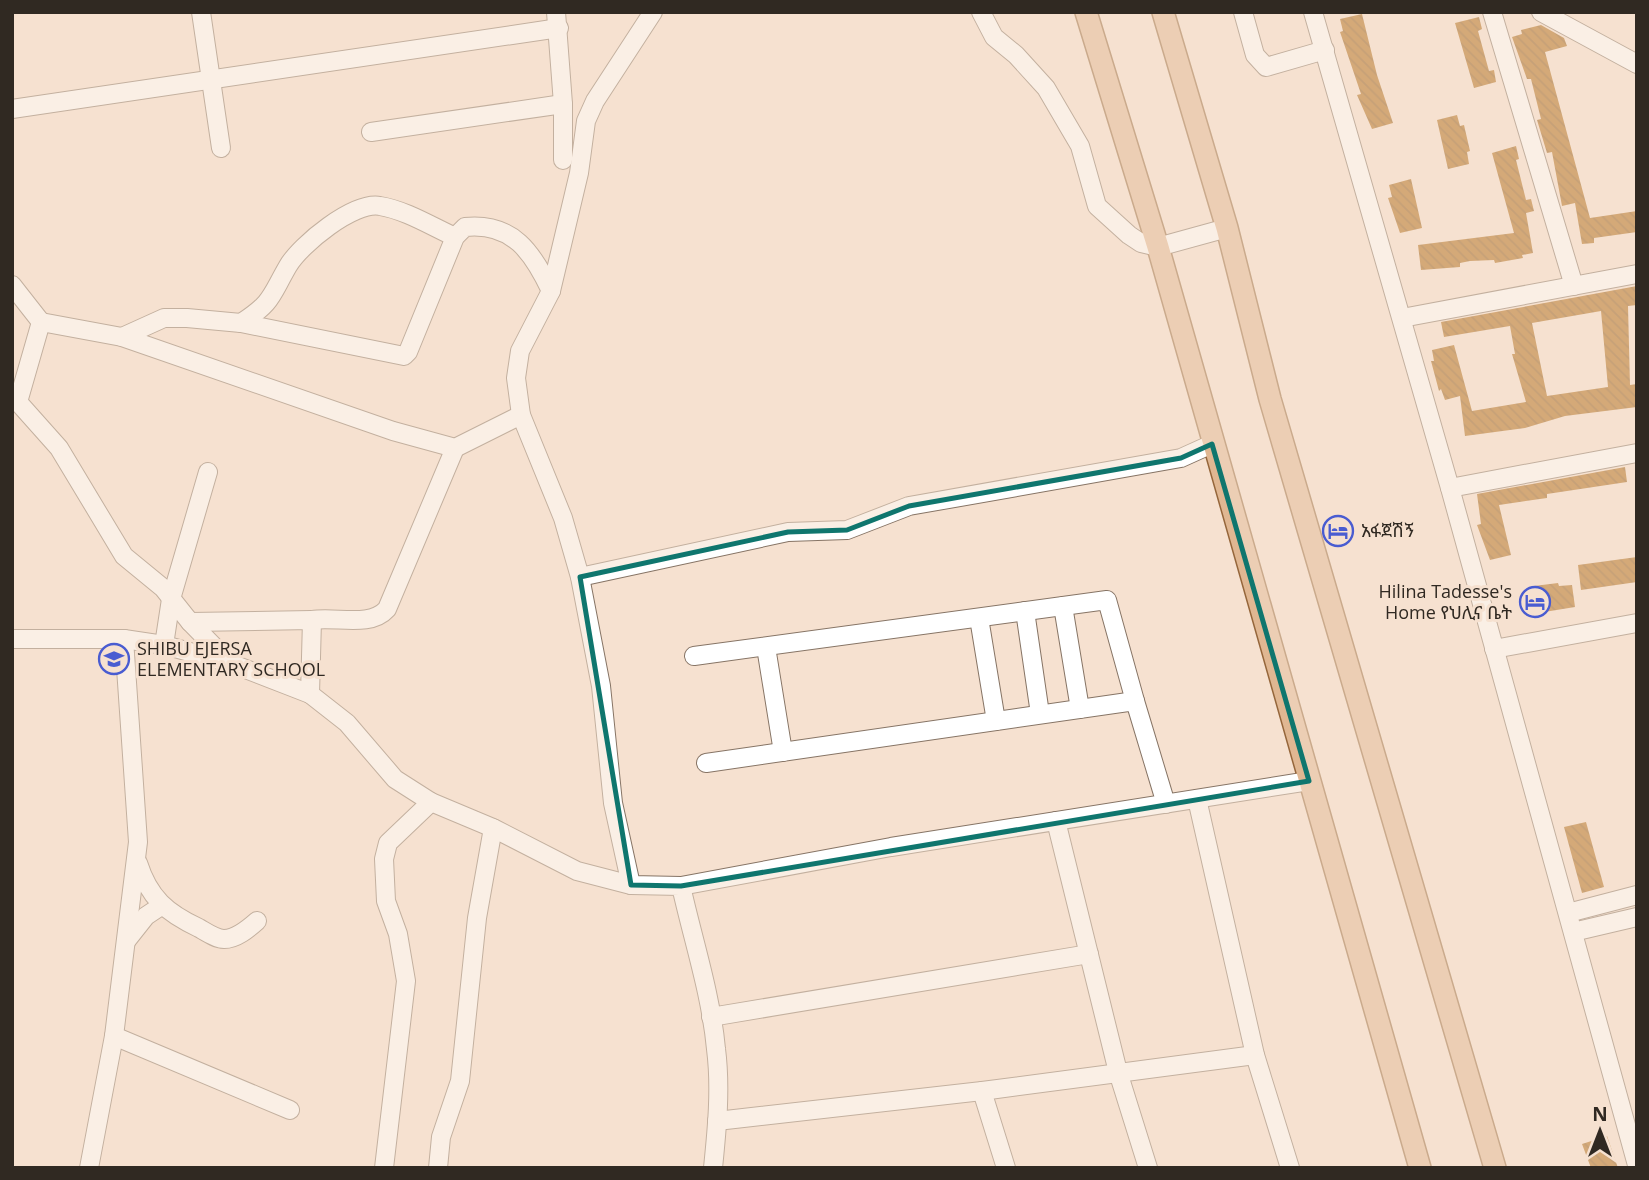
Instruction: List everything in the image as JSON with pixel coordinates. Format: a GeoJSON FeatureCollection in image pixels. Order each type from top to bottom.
{"type":"FeatureCollection","features":[{"type":"Feature","properties":{"kind":"main road"},"geometry":{"type":"LineString","coordinates":[[1086,12],[1158,247],[1420,1168]]}},
{"type":"Feature","properties":{"kind":"main road"},"geometry":{"type":"LineString","coordinates":[[1163,12],[1227,228],[1270,399],[1494,1168]]}},
{"type":"Feature","properties":{"kind":"street"},"geometry":{"type":"LineString","coordinates":[[201,12],[221,148]]}},
{"type":"Feature","properties":{"kind":"street"},"geometry":{"type":"LineString","coordinates":[[631,885],[613,803],[601,686],[580,577],[563,518],[521,415],[516,378],[520,351],[551,291],[579,173],[586,121],[595,101],[653,12]]}},
{"type":"Feature","properties":{"kind":"street"},"geometry":{"type":"LineString","coordinates":[[981,12],[994,37],[1016,55],[1046,88],[1088,165],[1091,194],[1097,206],[1135,239],[1158,247],[1227,228]]}},
{"type":"Feature","properties":{"kind":"street"},"geometry":{"type":"LineString","coordinates":[[1243,12],[1255,55],[1266,67],[1325,50]]}},
{"type":"Feature","properties":{"kind":"street"},"geometry":{"type":"LineString","coordinates":[[1313,12],[1402,318],[1573,932],[1629,1112],[1637,1165]]}},
{"type":"Feature","properties":{"kind":"street"},"geometry":{"type":"LineString","coordinates":[[1492,12],[1574,286]]}},
{"type":"Feature","properties":{"kind":"street"},"geometry":{"type":"LineString","coordinates":[[1541,12],[1637,64]]}},
{"type":"Feature","properties":{"kind":"street"},"geometry":{"type":"LineString","coordinates":[[12,109],[211,82],[558,20],[563,160]]}},
{"type":"Feature","properties":{"kind":"street"},"geometry":{"type":"LineString","coordinates":[[371,132],[563,104]]}},
{"type":"Feature","properties":{"kind":"street"},"geometry":{"type":"LineString","coordinates":[[241,323],[265,307],[276,294],[288,266],[305,244],[361,209],[377,205],[455,237]]}},
{"type":"Feature","properties":{"kind":"street"},"geometry":{"type":"LineString","coordinates":[[122,338],[164,318],[241,323],[404,356],[408,352],[455,237],[465,227],[477,226],[497,230],[516,239],[537,262],[551,291]]}},
{"type":"Feature","properties":{"kind":"street"},"geometry":{"type":"LineString","coordinates":[[1402,318],[1637,274]]}},
{"type":"Feature","properties":{"kind":"street"},"geometry":{"type":"LineString","coordinates":[[12,285],[41,322],[122,338],[393,431],[456,448]]}},
{"type":"Feature","properties":{"kind":"street"},"geometry":{"type":"LineString","coordinates":[[41,322],[15,406],[59,449],[124,556],[136,569],[163,588],[190,622],[230,663]]}},
{"type":"Feature","properties":{"kind":"street"},"geometry":{"type":"LineString","coordinates":[[190,622],[328,618],[368,620],[380,616],[387,609],[456,448],[521,415]]}},
{"type":"Feature","properties":{"kind":"street"},"geometry":{"type":"LineString","coordinates":[[580,577],[788,532],[847,530],[909,506],[1181,458],[1212,444]]}},
{"type":"Feature","properties":{"kind":"street"},"geometry":{"type":"LineString","coordinates":[[1450,488],[1637,453]]}},
{"type":"Feature","properties":{"kind":"street"},"geometry":{"type":"LineString","coordinates":[[164,645],[171,599],[208,472]]}},
{"type":"Feature","properties":{"kind":"street"},"geometry":{"type":"LineString","coordinates":[[694,656],[1107,600],[1166,804]]}},
{"type":"Feature","properties":{"kind":"street"},"geometry":{"type":"LineString","coordinates":[[1063,606],[1080,709]]}},
{"type":"Feature","properties":{"kind":"street"},"geometry":{"type":"LineString","coordinates":[[1025,611],[1040,715]]}},
{"type":"Feature","properties":{"kind":"street"},"geometry":{"type":"LineString","coordinates":[[979,618],[996,721]]}},
{"type":"Feature","properties":{"kind":"street"},"geometry":{"type":"LineString","coordinates":[[310,694],[312,620]]}},
{"type":"Feature","properties":{"kind":"street"},"geometry":{"type":"LineString","coordinates":[[1494,649],[1637,623]]}},
{"type":"Feature","properties":{"kind":"street"},"geometry":{"type":"LineString","coordinates":[[12,639],[124,639],[164,645],[230,663],[310,694],[348,723],[395,779],[430,802],[492,828],[577,871],[631,885],[681,886],[891,847],[1309,781]]}},
{"type":"Feature","properties":{"kind":"street"},"geometry":{"type":"LineString","coordinates":[[89,1168],[114,1035],[137,860],[124,639]]}},
{"type":"Feature","properties":{"kind":"street"},"geometry":{"type":"LineString","coordinates":[[766,647],[783,752]]}},
{"type":"Feature","properties":{"kind":"street"},"geometry":{"type":"LineString","coordinates":[[706,763],[1135,701]]}},
{"type":"Feature","properties":{"kind":"street"},"geometry":{"type":"LineString","coordinates":[[1196,799],[1255,1055],[1290,1168]]}},
{"type":"Feature","properties":{"kind":"street"},"geometry":{"type":"LineString","coordinates":[[384,1168],[406,981],[398,934],[386,901],[384,859],[388,843],[430,802]]}},
{"type":"Feature","properties":{"kind":"street"},"geometry":{"type":"LineString","coordinates":[[1056,821],[1118,1072],[1148,1168]]}},
{"type":"Feature","properties":{"kind":"street"},"geometry":{"type":"LineString","coordinates":[[438,1168],[441,1137],[460,1081],[477,918],[492,828]]}},
{"type":"Feature","properties":{"kind":"street"},"geometry":{"type":"LineString","coordinates":[[137,860],[145,884],[161,906],[222,939],[240,933],[257,921]]}},
{"type":"Feature","properties":{"kind":"street"},"geometry":{"type":"LineString","coordinates":[[681,886],[717,1051],[717,1121],[713,1168]]}},
{"type":"Feature","properties":{"kind":"street"},"geometry":{"type":"LineString","coordinates":[[1568,913],[1637,895]]}},
{"type":"Feature","properties":{"kind":"street"},"geometry":{"type":"LineString","coordinates":[[126,941],[146,916],[161,906]]}},
{"type":"Feature","properties":{"kind":"street"},"geometry":{"type":"LineString","coordinates":[[1573,932],[1637,917]]}},
{"type":"Feature","properties":{"kind":"street"},"geometry":{"type":"LineString","coordinates":[[711,1017],[1089,954]]}},
{"type":"Feature","properties":{"kind":"street"},"geometry":{"type":"LineString","coordinates":[[114,1035],[290,1110]]}},
{"type":"Feature","properties":{"kind":"street"},"geometry":{"type":"LineString","coordinates":[[717,1121],[982,1091],[1255,1055]]}},
{"type":"Feature","properties":{"kind":"street"},"geometry":{"type":"LineString","coordinates":[[982,1091],[1006,1168]]}},
{"type":"Feature","properties":{"kind":"highlighted area"},"geometry":{"type":"Polygon","coordinates":[[[1212,444],[1309,781],[681,886],[631,885],[580,577],[788,532],[847,530],[909,506],[1181,458],[1212,444]]]}},
{"type":"Feature","properties":{"kind":"building"},"geometry":{"type":"Polygon","coordinates":[[[1362,14],[1377,75],[1393,123],[1372,129],[1357,95],[1361,94],[1340,32],[1343,31],[1340,19],[1362,14]]]}},
{"type":"Feature","properties":{"kind":"building"},"geometry":{"type":"Polygon","coordinates":[[[1479,17],[1482,29],[1478,31],[1489,71],[1494,70],[1496,82],[1474,88],[1455,23],[1479,17]]]}},
{"type":"Feature","properties":{"kind":"building"},"geometry":{"type":"Polygon","coordinates":[[[1541,25],[1564,38],[1567,46],[1545,52],[1590,218],[1637,211],[1637,232],[1594,238],[1594,243],[1582,244],[1575,203],[1562,206],[1552,152],[1547,153],[1537,120],[1541,119],[1531,79],[1527,79],[1512,37],[1522,34],[1521,30],[1541,25]]]}},
{"type":"Feature","properties":{"kind":"building"},"geometry":{"type":"Polygon","coordinates":[[[1457,115],[1460,126],[1464,125],[1470,151],[1467,152],[1469,164],[1448,169],[1437,120],[1457,115]]]}},
{"type":"Feature","properties":{"kind":"building"},"geometry":{"type":"Polygon","coordinates":[[[1516,146],[1519,159],[1516,160],[1526,200],[1531,199],[1534,211],[1526,213],[1533,253],[1522,255],[1523,258],[1495,263],[1494,260],[1470,261],[1460,263],[1460,267],[1421,270],[1418,245],[1514,233],[1492,153],[1516,146]]]}},
{"type":"Feature","properties":{"kind":"building"},"geometry":{"type":"Polygon","coordinates":[[[1411,179],[1422,228],[1400,233],[1388,198],[1392,197],[1389,185],[1411,179]]]}},
{"type":"Feature","properties":{"kind":"building"},"geometry":{"type":"Polygon","coordinates":[[[1637,286],[1637,305],[1628,306],[1630,385],[1637,384],[1637,407],[1565,416],[1525,428],[1465,436],[1460,396],[1445,400],[1441,389],[1439,391],[1431,361],[1434,361],[1432,350],[1454,345],[1472,411],[1526,402],[1512,354],[1515,354],[1510,326],[1444,337],[1441,322],[1637,286]],[[1601,311],[1532,323],[1547,396],[1608,387],[1601,311]]]}},
{"type":"Feature","properties":{"kind":"building"},"geometry":{"type":"Polygon","coordinates":[[[1625,467],[1627,482],[1547,494],[1547,498],[1499,505],[1511,555],[1490,560],[1477,525],[1481,524],[1477,494],[1625,467]]]}},
{"type":"Feature","properties":{"kind":"building"},"geometry":{"type":"Polygon","coordinates":[[[1637,557],[1637,582],[1581,590],[1578,565],[1637,557]]]}},
{"type":"Feature","properties":{"kind":"building"},"geometry":{"type":"Polygon","coordinates":[[[1558,583],[1559,586],[1572,585],[1575,607],[1526,615],[1522,592],[1534,590],[1534,586],[1558,583]]]}},
{"type":"Feature","properties":{"kind":"building"},"geometry":{"type":"Polygon","coordinates":[[[1586,822],[1604,887],[1582,893],[1564,827],[1586,822]]]}},
{"type":"Feature","properties":{"kind":"building"},"geometry":{"type":"Polygon","coordinates":[[[1607,1136],[1618,1168],[1591,1168],[1582,1144],[1607,1136]]]}},
{"type":"Feature","properties":{"kind":"place","name":"አፋጀሽኝ"},"geometry":{"type":"Point","coordinates":[1338,531]}},
{"type":"Feature","properties":{"kind":"place","name":"Hilina Tadesse's Home የህሊና ቤት"},"geometry":{"type":"Point","coordinates":[1535,602]}},
{"type":"Feature","properties":{"kind":"place","name":"SHIBU EJERSA ELEMENTARY SCHOOL"},"geometry":{"type":"Point","coordinates":[114,659]}}]}
